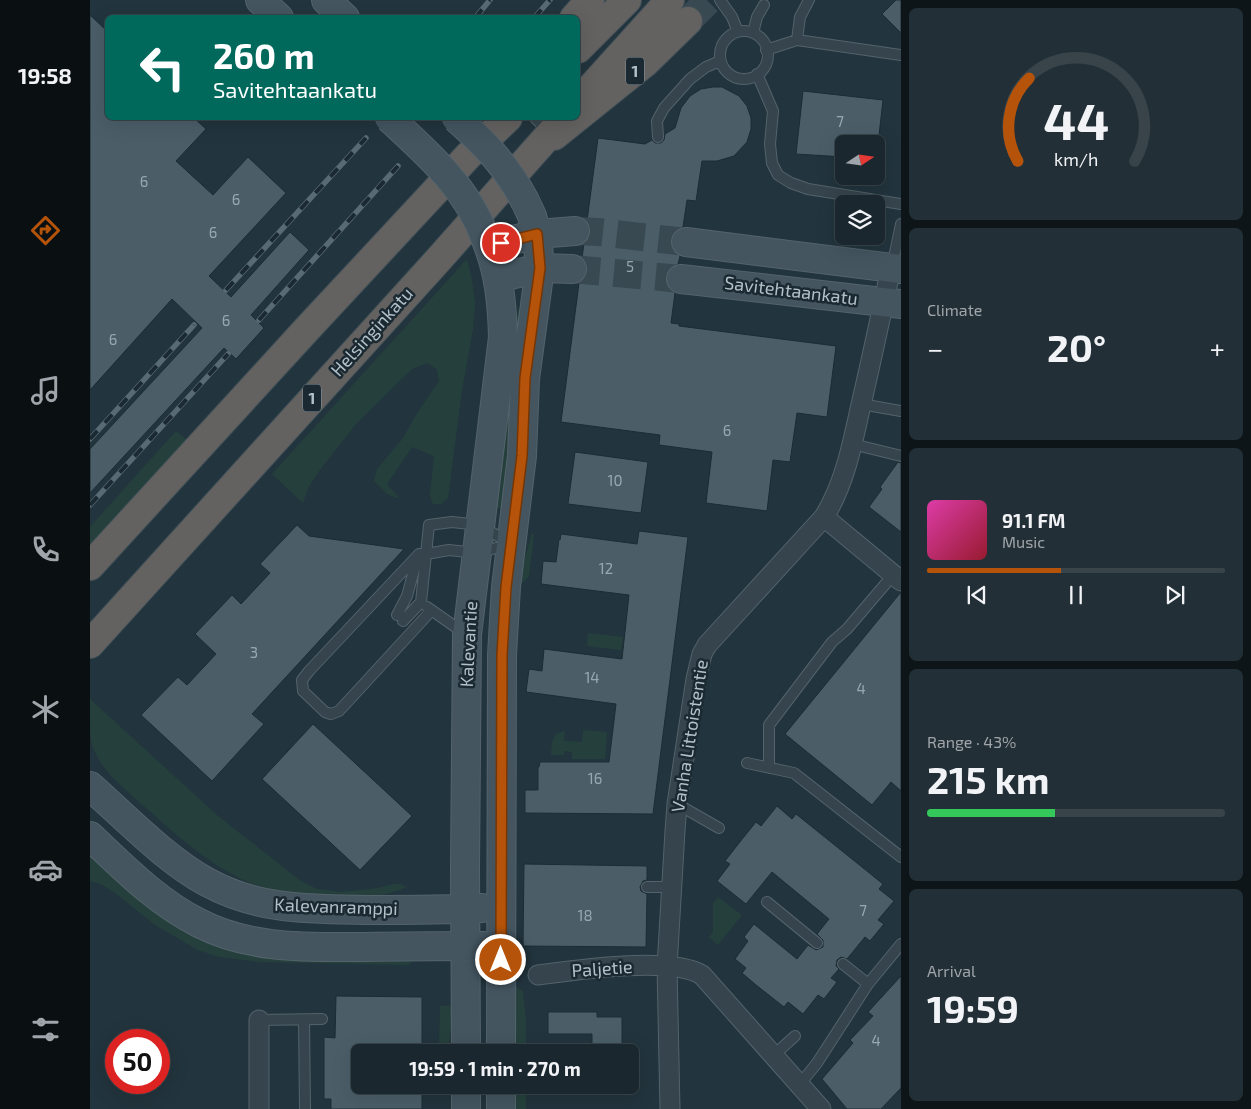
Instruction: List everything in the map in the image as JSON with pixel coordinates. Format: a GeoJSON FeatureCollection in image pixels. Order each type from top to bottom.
{"type":"FeatureCollection","features":[{"type":"Feature","properties":{"kind":"highway"},"geometry":{"type":"LineString","coordinates":[[577,15],[590,0]]}},
{"type":"Feature","properties":{"kind":"highway"},"geometry":{"type":"LineString","coordinates":[[580,47],[627,0]]}},
{"type":"Feature","properties":{"kind":"highway","name":"1"},"geometry":{"type":"LineString","coordinates":[[580,101],[670,0]]}},
{"type":"Feature","properties":{"kind":"highway","name":"Helsinginkatu"},"geometry":{"type":"LineString","coordinates":[[580,107],[646,62],[688,21]]}},
{"type":"Feature","properties":{"kind":"highway"},"geometry":{"type":"LineString","coordinates":[[468,156],[494,120]]}},
{"type":"Feature","properties":{"kind":"highway"},"geometry":{"type":"LineString","coordinates":[[90,566],[300,336],[468,156],[506,120]]}},
{"type":"Feature","properties":{"kind":"highway","name":"Helsinginkatu"},"geometry":{"type":"LineString","coordinates":[[90,644],[546,130],[561,120]]}},
{"type":"Feature","properties":{"kind":"main road"},"geometry":{"type":"LineString","coordinates":[[260,0],[277,15]]}},
{"type":"Feature","properties":{"kind":"main road"},"geometry":{"type":"LineString","coordinates":[[326,0],[342,15]]}},
{"type":"Feature","properties":{"kind":"main road","name":"Kalevantie"},"geometry":{"type":"LineString","coordinates":[[391,120],[446,173],[477,217],[488,243],[498,278],[502,303],[503,337],[467,634],[466,1044]]}},
{"type":"Feature","properties":{"kind":"main road","name":"Kalevantie"},"geometry":{"type":"LineString","coordinates":[[458,120],[487,146],[514,179],[532,216],[537,234],[540,268],[525,378],[522,456],[506,587],[502,655],[501,1044]]}},
{"type":"Feature","properties":{"kind":"main road"},"geometry":{"type":"LineString","coordinates":[[488,243],[537,234],[574,232]]}},
{"type":"Feature","properties":{"kind":"main road","name":"Savitehtaankatu"},"geometry":{"type":"LineString","coordinates":[[686,242],[896,268]]}},
{"type":"Feature","properties":{"kind":"main road"},"geometry":{"type":"LineString","coordinates":[[498,278],[540,268],[572,268]]}},
{"type":"Feature","properties":{"kind":"main road","name":"Savitehtaankatu"},"geometry":{"type":"LineString","coordinates":[[681,279],[892,303]]}},
{"type":"Feature","properties":{"kind":"main road","name":"Kalevanramppi"},"geometry":{"type":"LineString","coordinates":[[90,786],[178,863],[205,881],[235,895],[262,903],[297,908],[501,908]]}},
{"type":"Feature","properties":{"kind":"main road"},"geometry":{"type":"LineString","coordinates":[[90,836],[141,884],[174,908],[209,928],[240,939],[273,945],[316,947],[501,945]]}},
{"type":"Feature","properties":{"kind":"main road"},"geometry":{"type":"LineString","coordinates":[[466,1094],[466,1109]]}},
{"type":"Feature","properties":{"kind":"main road"},"geometry":{"type":"LineString","coordinates":[[501,1094],[501,1109]]}},
{"type":"Feature","properties":{"kind":"street","name":"Vanha Littoistentie"},"geometry":{"type":"LineString","coordinates":[[670,1109],[667,967],[677,804],[696,679],[705,649],[716,634],[824,517],[838,489],[852,444],[861,404],[892,303],[896,268]]}},
{"type":"Feature","properties":{"kind":"street"},"geometry":{"type":"LineString","coordinates":[[824,517],[897,578]]}},
{"type":"Feature","properties":{"kind":"street","name":"Paljetie"},"geometry":{"type":"LineString","coordinates":[[538,975],[612,966],[667,967],[694,970],[702,975],[821,1109]]}},
{"type":"Feature","properties":{"kind":"street"},"geometry":{"type":"LineString","coordinates":[[259,1020],[259,1109]]}},
{"type":"Feature","properties":{"kind":"lane"},"geometry":{"type":"LineString","coordinates":[[720,0],[732,17],[738,32]]}},
{"type":"Feature","properties":{"kind":"lane"},"geometry":{"type":"LineString","coordinates":[[797,40],[800,16],[809,0]]}},
{"type":"Feature","properties":{"kind":"lane"},"geometry":{"type":"LineString","coordinates":[[753,33],[757,17],[764,5]]}},
{"type":"Feature","properties":{"kind":"lane"},"geometry":{"type":"LineString","coordinates":[[738,32],[753,33],[760,38],[766,50],[766,62],[762,70],[747,78],[738,78],[730,75],[720,61],[722,44],[728,37],[738,32]]}},
{"type":"Feature","properties":{"kind":"lane"},"geometry":{"type":"LineString","coordinates":[[766,50],[797,40],[901,55]]}},
{"type":"Feature","properties":{"kind":"lane"},"geometry":{"type":"LineString","coordinates":[[658,137],[658,121],[664,108],[690,79],[706,67],[720,61]]}},
{"type":"Feature","properties":{"kind":"lane"},"geometry":{"type":"LineString","coordinates":[[757,74],[774,111],[770,144],[772,163],[778,175],[791,183],[808,189],[901,204]]}},
{"type":"Feature","properties":{"kind":"lane"},"geometry":{"type":"LineString","coordinates":[[896,268],[901,224]]}},
{"type":"Feature","properties":{"kind":"lane"},"geometry":{"type":"LineString","coordinates":[[861,404],[901,411]]}},
{"type":"Feature","properties":{"kind":"lane"},"geometry":{"type":"LineString","coordinates":[[852,444],[901,456]]}},
{"type":"Feature","properties":{"kind":"lane"},"geometry":{"type":"LineString","coordinates":[[421,602],[400,618],[422,554],[429,525],[452,522],[480,525],[512,544]]}},
{"type":"Feature","properties":{"kind":"lane"},"geometry":{"type":"LineString","coordinates":[[432,611],[339,711],[332,714],[325,712],[303,691],[302,680],[309,671],[422,554],[449,550],[476,553],[512,544]]}},
{"type":"Feature","properties":{"kind":"lane"},"geometry":{"type":"LineString","coordinates":[[421,602],[422,554]]}},
{"type":"Feature","properties":{"kind":"lane"},"geometry":{"type":"LineString","coordinates":[[769,768],[769,725],[832,642],[897,578]]}},
{"type":"Feature","properties":{"kind":"lane"},"geometry":{"type":"LineString","coordinates":[[421,602],[467,634]]}},
{"type":"Feature","properties":{"kind":"lane"},"geometry":{"type":"LineString","coordinates":[[747,763],[794,773],[901,857]]}},
{"type":"Feature","properties":{"kind":"lane"},"geometry":{"type":"LineString","coordinates":[[677,804],[719,828]]}},
{"type":"Feature","properties":{"kind":"lane"},"geometry":{"type":"LineString","coordinates":[[647,887],[672,887]]}},
{"type":"Feature","properties":{"kind":"lane"},"geometry":{"type":"LineString","coordinates":[[767,902],[817,943]]}},
{"type":"Feature","properties":{"kind":"lane"},"geometry":{"type":"LineString","coordinates":[[800,1084],[817,1063],[868,984],[901,944]]}},
{"type":"Feature","properties":{"kind":"lane"},"geometry":{"type":"LineString","coordinates":[[843,964],[868,984]]}},
{"type":"Feature","properties":{"kind":"lane"},"geometry":{"type":"LineString","coordinates":[[259,1020],[322,1020]]}},
{"type":"Feature","properties":{"kind":"lane"},"geometry":{"type":"LineString","coordinates":[[304,1020],[306,1109]]}},
{"type":"Feature","properties":{"kind":"lane"},"geometry":{"type":"LineString","coordinates":[[774,1055],[796,1036]]}},
{"type":"Feature","properties":{"kind":"green space"},"geometry":{"type":"Polygon","coordinates":[[[467,259],[475,303],[473,329],[462,390],[448,498],[441,504],[433,504],[430,496],[434,456],[412,447],[387,484],[400,499],[387,494],[374,481],[377,469],[403,438],[439,381],[437,369],[427,363],[412,369],[356,424],[319,471],[308,488],[303,503],[272,474],[467,259]]]}},
{"type":"Feature","properties":{"kind":"green space"},"geometry":{"type":"Polygon","coordinates":[[[518,309],[524,310],[505,500],[502,508],[492,508],[518,309]]]}},
{"type":"Feature","properties":{"kind":"green space"},"geometry":{"type":"Polygon","coordinates":[[[176,431],[187,440],[90,544],[90,527],[176,431]]]}},
{"type":"Feature","properties":{"kind":"green space"},"geometry":{"type":"Polygon","coordinates":[[[532,533],[534,535],[529,576],[524,582],[518,583],[532,533]]]}},
{"type":"Feature","properties":{"kind":"green space"},"geometry":{"type":"Polygon","coordinates":[[[588,633],[623,637],[621,650],[587,646],[588,633]]]}},
{"type":"Feature","properties":{"kind":"green space"},"geometry":{"type":"Polygon","coordinates":[[[90,699],[218,816],[301,881],[317,889],[340,892],[372,889],[395,884],[407,887],[387,894],[365,898],[290,894],[241,879],[207,859],[121,786],[100,761],[91,741],[90,699]]]}},
{"type":"Feature","properties":{"kind":"green space"},"geometry":{"type":"Polygon","coordinates":[[[583,730],[607,732],[605,759],[572,759],[572,752],[564,751],[564,755],[551,755],[552,742],[556,734],[565,731],[564,741],[582,742],[583,730]]]}},
{"type":"Feature","properties":{"kind":"green space"},"geometry":{"type":"Polygon","coordinates":[[[90,851],[161,914],[412,958],[412,961],[409,965],[261,962],[219,957],[198,950],[155,925],[118,895],[101,884],[90,881],[90,851]]]}},
{"type":"Feature","properties":{"kind":"green space"},"geometry":{"type":"Polygon","coordinates":[[[718,897],[742,915],[718,945],[709,937],[713,932],[713,903],[718,897]]]}},
{"type":"Feature","properties":{"kind":"green space"},"geometry":{"type":"Polygon","coordinates":[[[514,986],[523,991],[526,1044],[510,1044],[514,986]]]}},
{"type":"Feature","properties":{"kind":"green space"},"geometry":{"type":"Polygon","coordinates":[[[440,1006],[451,1006],[449,1044],[439,1044],[440,1006]]]}},
{"type":"Feature","properties":{"kind":"green space"},"geometry":{"type":"Polygon","coordinates":[[[510,1094],[526,1094],[526,1109],[510,1109],[510,1094]]]}},
{"type":"Feature","properties":{"kind":"building"},"geometry":{"type":"Polygon","coordinates":[[[896,0],[901,0],[901,33],[882,14],[896,0]]]}},
{"type":"Feature","properties":{"kind":"building"},"geometry":{"type":"Polygon","coordinates":[[[90,15],[105,29],[105,120],[196,120],[206,129],[176,161],[213,195],[248,157],[286,193],[209,276],[231,297],[290,232],[309,250],[251,315],[264,328],[236,359],[224,348],[90,493],[90,449],[202,328],[172,299],[90,390],[90,15]]]}},
{"type":"Feature","properties":{"kind":"building"},"geometry":{"type":"Polygon","coordinates":[[[722,87],[739,96],[747,106],[751,118],[751,129],[747,142],[734,156],[717,161],[702,161],[696,201],[687,200],[683,227],[674,232],[671,240],[672,248],[680,256],[678,264],[669,269],[666,277],[667,286],[675,293],[671,323],[679,324],[679,326],[836,346],[827,417],[797,413],[790,462],[773,460],[767,511],[706,503],[712,452],[659,445],[660,435],[561,422],[579,283],[585,278],[588,270],[586,262],[582,258],[584,243],[589,238],[591,230],[587,221],[598,138],[645,144],[652,140],[655,143],[661,143],[664,140],[665,134],[675,128],[681,108],[690,96],[701,89],[722,87]]]}},
{"type":"Feature","properties":{"kind":"building"},"geometry":{"type":"Polygon","coordinates":[[[803,91],[883,100],[879,135],[835,135],[835,156],[796,154],[803,91]]]}},
{"type":"Feature","properties":{"kind":"building"},"geometry":{"type":"Polygon","coordinates":[[[575,452],[648,462],[641,513],[568,504],[575,452]]]}},
{"type":"Feature","properties":{"kind":"building"},"geometry":{"type":"Polygon","coordinates":[[[898,462],[901,463],[901,532],[869,507],[882,489],[880,487],[898,462]]]}},
{"type":"Feature","properties":{"kind":"building"},"geometry":{"type":"Polygon","coordinates":[[[297,525],[309,536],[404,549],[252,714],[264,724],[212,781],[141,715],[178,677],[187,685],[216,654],[195,634],[232,595],[241,604],[270,573],[260,564],[297,525]]]}},
{"type":"Feature","properties":{"kind":"building"},"geometry":{"type":"Polygon","coordinates":[[[639,531],[688,537],[653,814],[525,813],[525,790],[538,790],[538,767],[540,762],[609,762],[616,704],[526,692],[529,669],[542,671],[544,649],[622,659],[629,595],[541,584],[543,561],[556,562],[561,534],[637,544],[639,531]]]}},
{"type":"Feature","properties":{"kind":"building"},"geometry":{"type":"Polygon","coordinates":[[[901,592],[901,791],[891,782],[872,805],[785,734],[901,592]]]}},
{"type":"Feature","properties":{"kind":"building"},"geometry":{"type":"Polygon","coordinates":[[[313,724],[412,816],[360,870],[262,779],[313,724]]]}},
{"type":"Feature","properties":{"kind":"building"},"geometry":{"type":"Polygon","coordinates":[[[777,806],[792,819],[796,814],[883,884],[879,889],[894,901],[878,920],[884,924],[870,941],[865,937],[847,959],[841,957],[837,960],[836,966],[839,969],[831,978],[837,982],[824,999],[818,995],[803,1014],[788,1002],[784,1007],[756,985],[742,973],[746,968],[735,959],[748,941],[744,937],[754,924],[797,959],[808,945],[816,950],[823,947],[823,940],[817,934],[829,919],[772,872],[746,904],[717,881],[730,864],[725,861],[743,838],[756,822],[761,826],[777,806]]]}},
{"type":"Feature","properties":{"kind":"building"},"geometry":{"type":"Polygon","coordinates":[[[524,864],[647,866],[647,880],[643,881],[640,887],[641,891],[647,894],[646,947],[523,946],[524,864]]]}},
{"type":"Feature","properties":{"kind":"building"},"geometry":{"type":"Polygon","coordinates":[[[901,976],[901,1088],[881,1109],[847,1109],[822,1079],[853,1043],[850,1040],[873,1016],[868,1012],[901,976]]]}},
{"type":"Feature","properties":{"kind":"building"},"geometry":{"type":"Polygon","coordinates":[[[336,996],[422,997],[422,1044],[351,1044],[351,1094],[422,1094],[422,1109],[331,1109],[331,1099],[324,1099],[324,1037],[335,1038],[336,996]]]}},
{"type":"Feature","properties":{"kind":"building"},"geometry":{"type":"Polygon","coordinates":[[[548,1012],[597,1012],[597,1017],[622,1017],[622,1044],[592,1044],[592,1034],[548,1034],[548,1012]]]}},
{"type":"Feature","properties":{"kind":"tunnel"},"geometry":{"type":"LineString","coordinates":[[688,21],[709,0]]}},
{"type":"Feature","properties":{"kind":"tunnel"},"geometry":{"type":"LineString","coordinates":[[575,231],[686,242]]}},
{"type":"Feature","properties":{"kind":"tunnel"},"geometry":{"type":"LineString","coordinates":[[572,269],[681,279]]}},
{"type":"Feature","properties":{"kind":"railway"},"geometry":{"type":"LineString","coordinates":[[478,15],[490,0]]}},
{"type":"Feature","properties":{"kind":"railway"},"geometry":{"type":"LineString","coordinates":[[537,15],[550,0]]}},
{"type":"Feature","properties":{"kind":"railway"},"geometry":{"type":"LineString","coordinates":[[226,290],[366,138]]}},
{"type":"Feature","properties":{"kind":"railway"},"geometry":{"type":"LineString","coordinates":[[259,320],[398,166]]}},
{"type":"Feature","properties":{"kind":"railway"},"geometry":{"type":"LineString","coordinates":[[90,439],[194,325]]}},
{"type":"Feature","properties":{"kind":"railway"},"geometry":{"type":"LineString","coordinates":[[90,505],[228,354]]}},
{"type":"Feature","properties":{"kind":"route"},"geometry":{"type":"LineString","coordinates":[[501,243],[537,234],[540,268],[525,378],[524,437],[506,587],[502,655],[501,960]]}}]}
